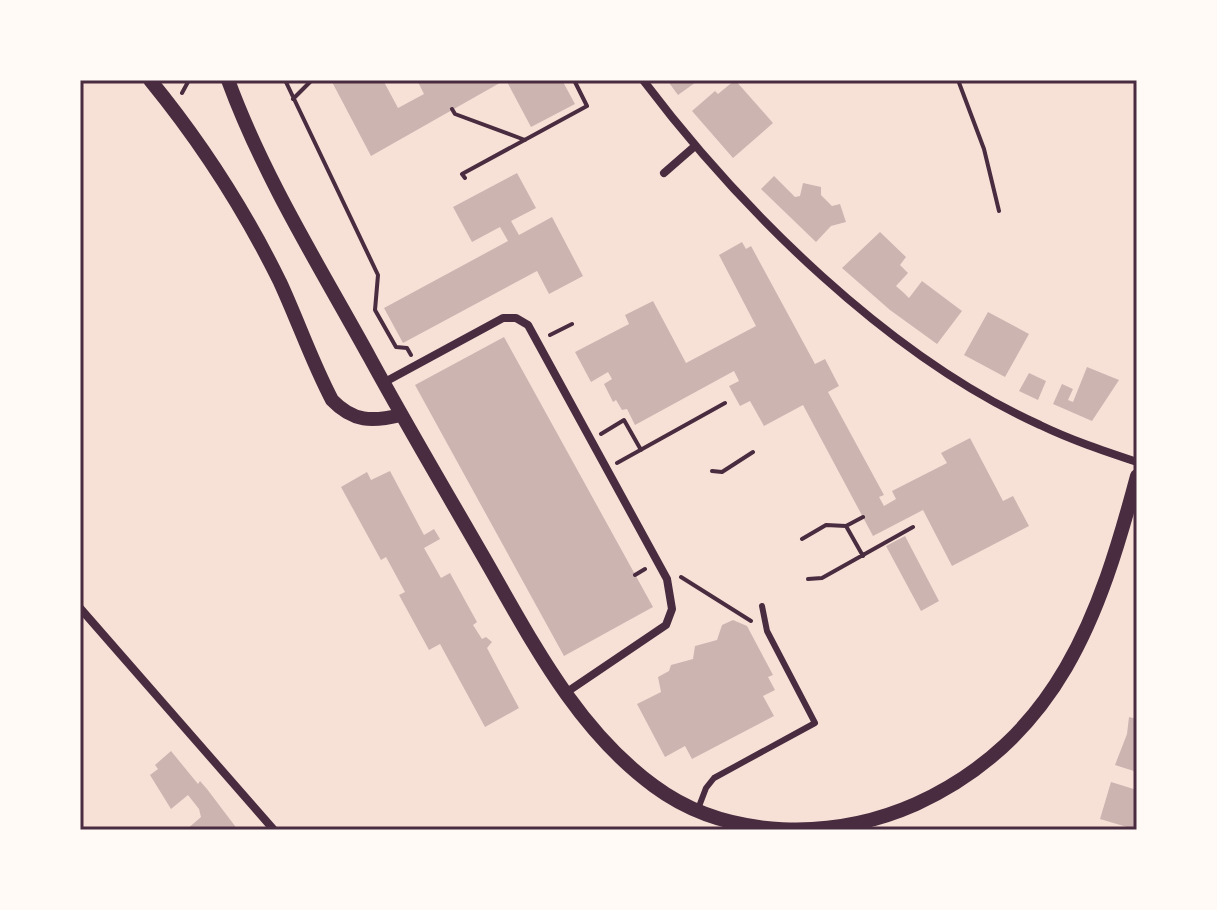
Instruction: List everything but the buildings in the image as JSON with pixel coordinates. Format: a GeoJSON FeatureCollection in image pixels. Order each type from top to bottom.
{"type":"FeatureCollection","features":[{"type":"Feature","properties":{"kind":"street"},"geometry":{"type":"LineString","coordinates":[[150,80],[208,159],[252,231],[279,282],[332,400],[345,414],[358,419],[401,415]]}},
{"type":"Feature","properties":{"kind":"street"},"geometry":{"type":"LineString","coordinates":[[228,80],[264,166],[401,415],[564,694],[636,771],[657,788],[698,809],[773,828],[833,828],[894,813],[966,776],[1021,727],[1060,678],[1079,648],[1106,586],[1137,476]]}},
{"type":"Feature","properties":{"kind":"street"},"geometry":{"type":"LineString","coordinates":[[643,80],[695,146],[824,276],[880,326],[931,364],[1040,425],[1137,462]]}},
{"type":"Feature","properties":{"kind":"street"},"geometry":{"type":"LineString","coordinates":[[664,173],[695,146]]}},
{"type":"Feature","properties":{"kind":"street"},"geometry":{"type":"LineString","coordinates":[[383,383],[503,318],[516,318],[528,325],[667,579],[672,609],[666,625],[564,694]]}},
{"type":"Feature","properties":{"kind":"street"},"geometry":{"type":"LineString","coordinates":[[80,608],[274,830]]}},
{"type":"Feature","properties":{"kind":"lane"},"geometry":{"type":"LineString","coordinates":[[698,809],[714,778],[815,723],[767,631],[762,606]]}},
{"type":"Feature","properties":{"kind":"path"},"geometry":{"type":"LineString","coordinates":[[285,80],[378,275],[375,310],[396,347],[407,348],[412,356]]}},
{"type":"Feature","properties":{"kind":"path"},"geometry":{"type":"LineString","coordinates":[[293,99],[312,80]]}},
{"type":"Feature","properties":{"kind":"path"},"geometry":{"type":"LineString","coordinates":[[465,178],[462,174],[587,106],[574,80]]}},
{"type":"Feature","properties":{"kind":"path"},"geometry":{"type":"LineString","coordinates":[[958,80],[984,149],[999,211]]}},
{"type":"Feature","properties":{"kind":"path"},"geometry":{"type":"LineString","coordinates":[[452,109],[455,114],[525,140]]}},
{"type":"Feature","properties":{"kind":"path"},"geometry":{"type":"LineString","coordinates":[[537,341],[572,324]]}},
{"type":"Feature","properties":{"kind":"path"},"geometry":{"type":"LineString","coordinates":[[608,468],[725,403]]}},
{"type":"Feature","properties":{"kind":"path"},"geometry":{"type":"LineString","coordinates":[[592,439],[624,420],[641,450]]}},
{"type":"Feature","properties":{"kind":"path"},"geometry":{"type":"LineString","coordinates":[[712,471],[722,472],[753,452]]}},
{"type":"Feature","properties":{"kind":"path"},"geometry":{"type":"LineString","coordinates":[[802,539],[826,525],[846,526],[863,517]]}},
{"type":"Feature","properties":{"kind":"path"},"geometry":{"type":"LineString","coordinates":[[846,526],[863,556]]}},
{"type":"Feature","properties":{"kind":"path"},"geometry":{"type":"LineString","coordinates":[[808,579],[822,578],[913,527]]}},
{"type":"Feature","properties":{"kind":"path"},"geometry":{"type":"LineString","coordinates":[[667,579],[680,576],[767,631]]}}]}
